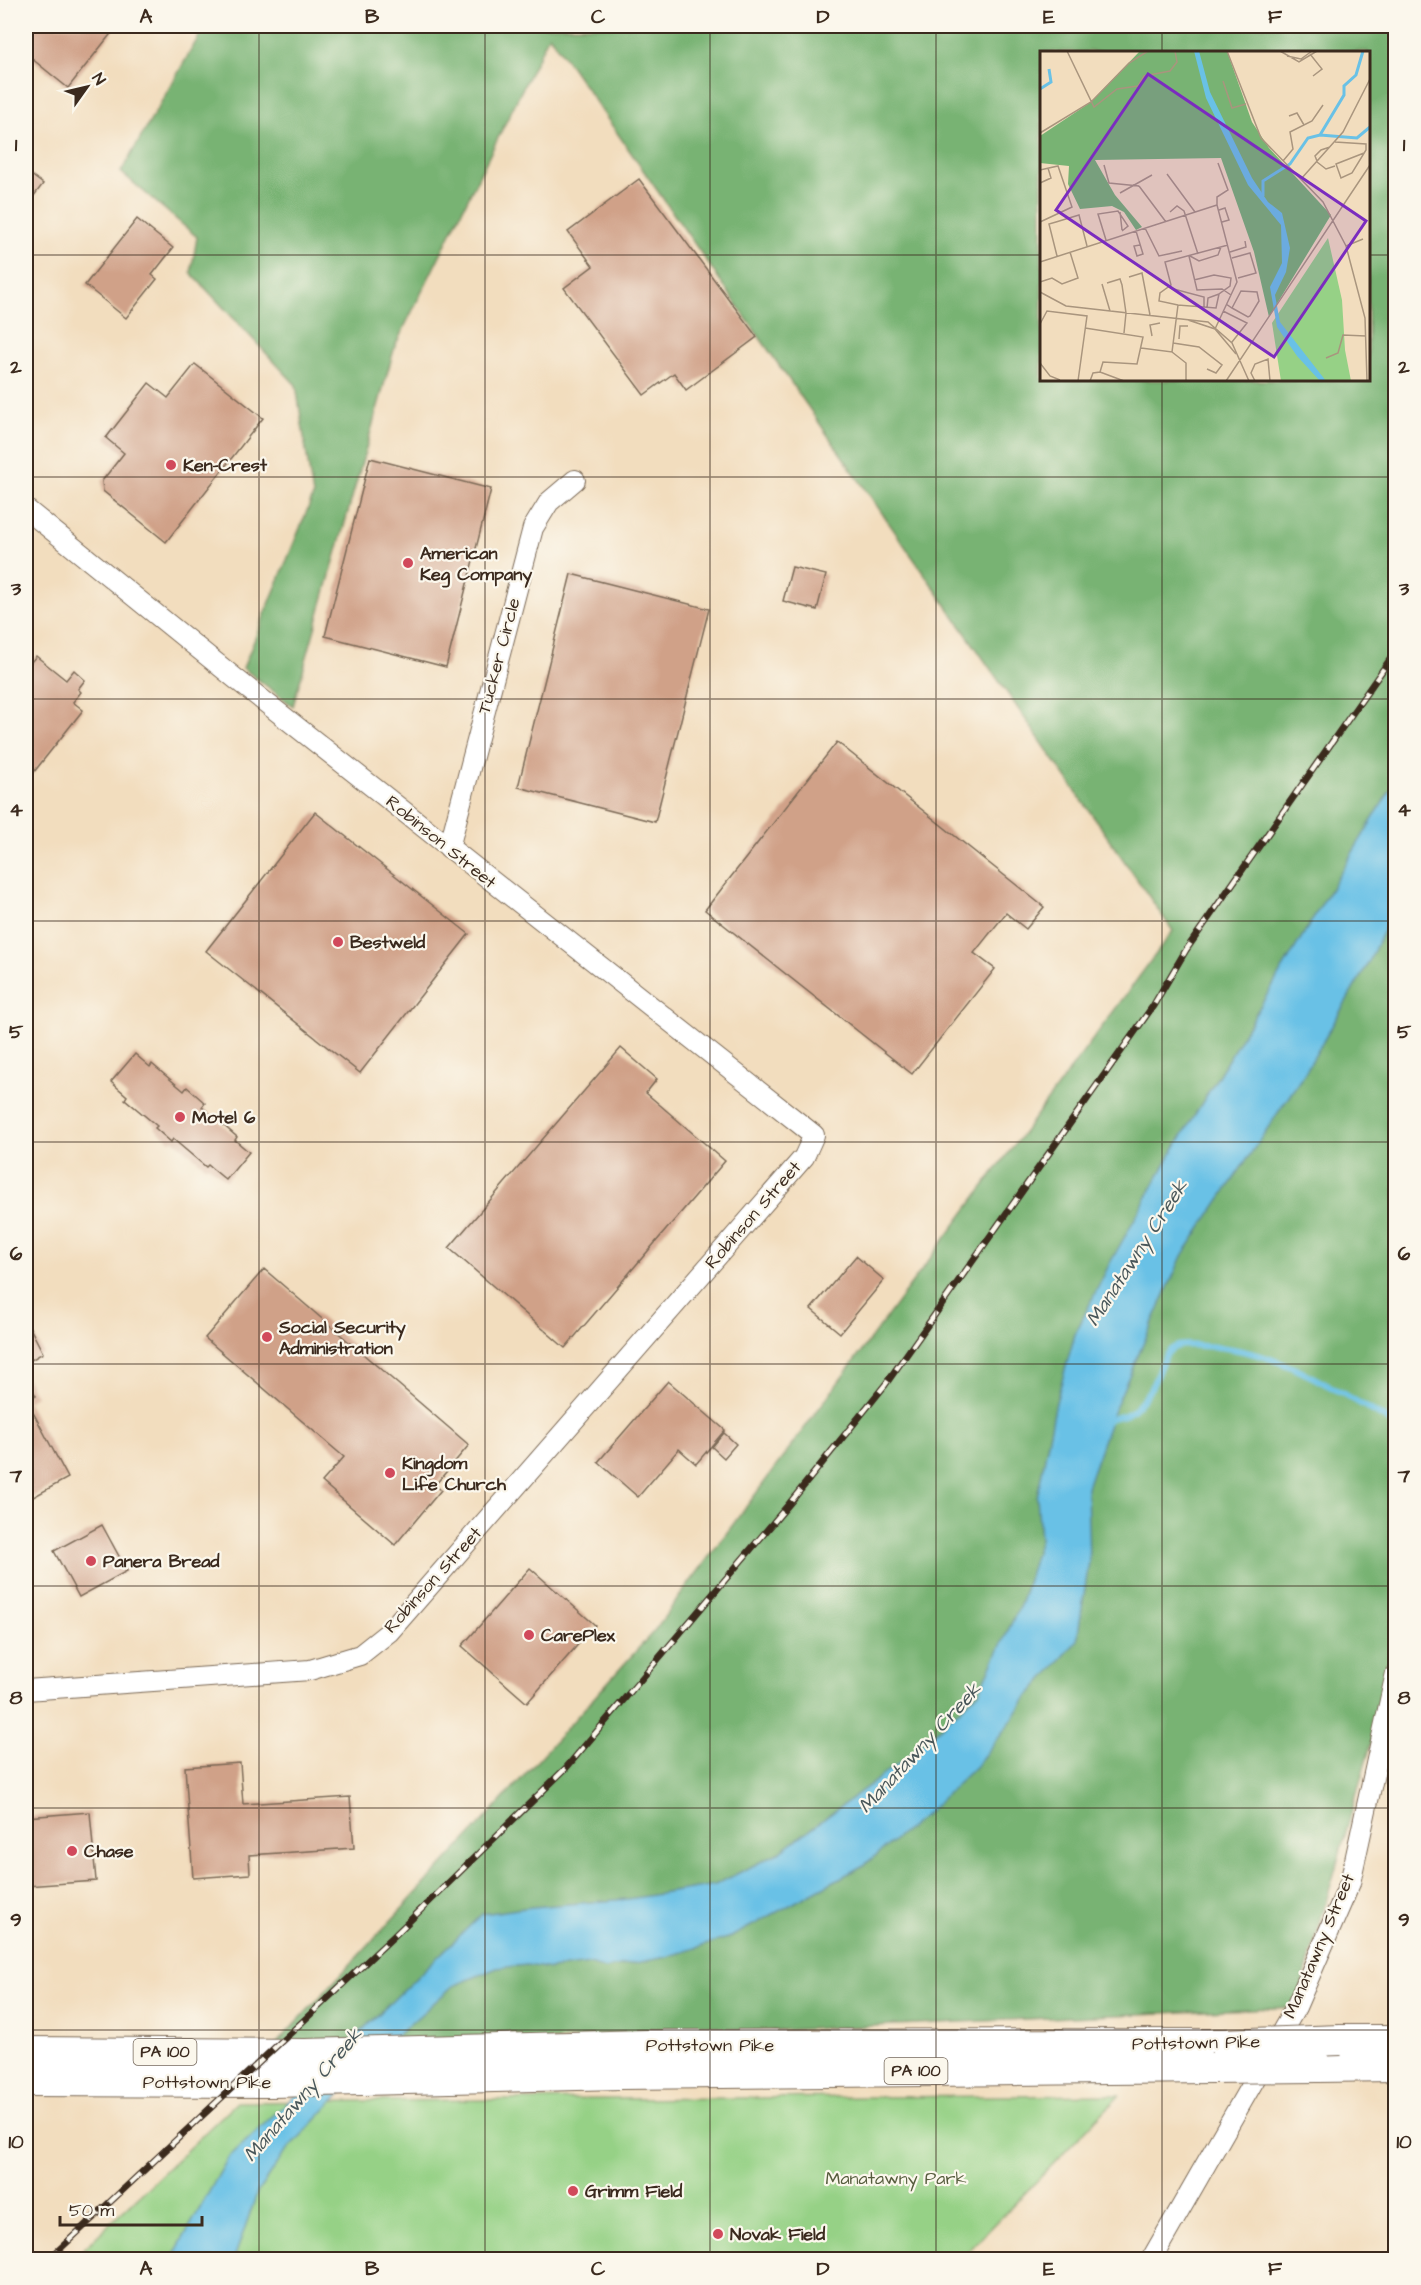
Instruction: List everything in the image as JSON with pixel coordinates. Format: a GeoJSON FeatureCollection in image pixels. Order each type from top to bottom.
{"type":"FeatureCollection","features":[{"type":"Feature","properties":{"kind":"highway","name":"Pottstown Pike"},"geometry":{"type":"LineString","coordinates":[[26,2081],[272,2082],[621,2074],[1217,2056],[1341,2040],[1395,2040]]}},
{"type":"Feature","properties":{"kind":"highway","name":"Pottstown Pike"},"geometry":{"type":"LineString","coordinates":[[26,2052],[305,2054],[649,2045],[1217,2056],[1318,2067],[1395,2066]]}},
{"type":"Feature","properties":{"kind":"street","name":"Tucker Circle"},"geometry":{"type":"LineString","coordinates":[[449,848],[533,528],[549,502],[575,480]]}},
{"type":"Feature","properties":{"kind":"street","name":"Robinson Street"},"geometry":{"type":"LineString","coordinates":[[26,509],[236,679],[814,1135],[804,1157],[389,1632],[360,1655],[310,1670],[26,1690]]}},
{"type":"Feature","properties":{"kind":"street","name":"Manatawny Street"},"geometry":{"type":"LineString","coordinates":[[1151,2259],[1296,2007],[1350,1883],[1395,1673]]}},
{"type":"Feature","properties":{"kind":"green space"},"geometry":{"type":"Polygon","coordinates":[[[205,26],[1395,26],[1395,1660],[1296,2007],[268,2053],[476,1829],[654,1631],[1173,931],[549,35],[395,346],[293,706],[243,668],[313,496],[296,385],[191,273],[197,237],[121,172],[205,26]]]}},
{"type":"Feature","properties":{"kind":"green space","name":"Manatawny Park"},"geometry":{"type":"Polygon","coordinates":[[[1120,2095],[961,2259],[72,2260],[237,2102],[1120,2095]]]}},
{"type":"Feature","properties":{"kind":"water","name":"Manatawny Creek"},"geometry":{"type":"Polygon","coordinates":[[[1395,782],[1395,910],[1369,962],[1306,1071],[1182,1256],[1114,1410],[1087,1487],[1089,1562],[1077,1641],[1026,1699],[976,1766],[925,1815],[864,1865],[731,1937],[667,1957],[605,1969],[590,1964],[550,1969],[527,1965],[497,1968],[453,1986],[384,2047],[282,2156],[257,2193],[234,2259],[171,2260],[228,2158],[482,1914],[532,1907],[628,1899],[715,1885],[778,1853],[906,1758],[979,1692],[1021,1603],[1040,1539],[1037,1497],[1056,1402],[1075,1334],[1110,1263],[1167,1161],[1395,782]]]}},
{"type":"Feature","properties":{"kind":"building"},"geometry":{"type":"Polygon","coordinates":[[[26,26],[117,26],[68,88],[26,54],[26,26]]]}},
{"type":"Feature","properties":{"kind":"building"},"geometry":{"type":"Polygon","coordinates":[[[26,171],[43,184],[26,206],[26,171]]]}},
{"type":"Feature","properties":{"kind":"building"},"geometry":{"type":"Polygon","coordinates":[[[639,179],[757,337],[686,390],[674,373],[644,395],[564,288],[593,266],[568,232],[639,179]]]}},
{"type":"Feature","properties":{"kind":"building"},"geometry":{"type":"Polygon","coordinates":[[[137,219],[173,248],[152,275],[157,279],[126,318],[85,285],[137,219]]]}},
{"type":"Feature","properties":{"kind":"building","name":"Ken-Crest"},"geometry":{"type":"Polygon","coordinates":[[[195,364],[263,418],[166,542],[103,491],[102,481],[124,453],[106,438],[149,383],[168,398],[195,364]]]}},
{"type":"Feature","properties":{"kind":"building","name":"American Keg Company"},"geometry":{"type":"Polygon","coordinates":[[[370,458],[491,489],[446,667],[325,636],[370,458]]]}},
{"type":"Feature","properties":{"kind":"building"},"geometry":{"type":"Polygon","coordinates":[[[792,567],[826,575],[817,610],[783,601],[792,567]]]}},
{"type":"Feature","properties":{"kind":"building"},"geometry":{"type":"Polygon","coordinates":[[[571,574],[709,609],[655,822],[518,787],[571,574]]]}},
{"type":"Feature","properties":{"kind":"building"},"geometry":{"type":"Polygon","coordinates":[[[36,656],[66,680],[74,670],[85,680],[78,689],[81,692],[73,702],[83,710],[26,782],[26,668],[36,656]]]}},
{"type":"Feature","properties":{"kind":"building"},"geometry":{"type":"Polygon","coordinates":[[[837,742],[1044,907],[1026,929],[1006,913],[974,953],[995,969],[912,1074],[705,910],[837,742]]]}},
{"type":"Feature","properties":{"kind":"building","name":"Bestweld"},"geometry":{"type":"Polygon","coordinates":[[[315,812],[469,934],[360,1073],[206,951],[315,812]]]}},
{"type":"Feature","properties":{"kind":"building"},"geometry":{"type":"Polygon","coordinates":[[[621,1048],[657,1079],[646,1093],[725,1161],[565,1348],[449,1248],[621,1048]]]}},
{"type":"Feature","properties":{"kind":"building","name":"Motel 6"},"geometry":{"type":"Polygon","coordinates":[[[135,1054],[150,1067],[152,1064],[184,1091],[187,1087],[205,1103],[202,1107],[237,1137],[235,1140],[249,1152],[226,1180],[208,1165],[206,1167],[173,1139],[171,1142],[155,1128],[157,1126],[125,1099],[127,1096],[111,1082],[135,1054]]]}},
{"type":"Feature","properties":{"kind":"building"},"geometry":{"type":"Polygon","coordinates":[[[856,1256],[884,1280],[840,1333],[811,1309],[856,1256]]]}},
{"type":"Feature","properties":{"kind":"building"},"geometry":{"type":"Polygon","coordinates":[[[264,1269],[469,1445],[435,1485],[441,1490],[395,1545],[322,1482],[344,1457],[205,1338],[264,1269]]]}},
{"type":"Feature","properties":{"kind":"building"},"geometry":{"type":"Polygon","coordinates":[[[26,1320],[43,1353],[26,1363],[26,1320]]]}},
{"type":"Feature","properties":{"kind":"building"},"geometry":{"type":"Polygon","coordinates":[[[26,1377],[36,1396],[27,1401],[68,1478],[26,1501],[26,1377]]]}},
{"type":"Feature","properties":{"kind":"building"},"geometry":{"type":"Polygon","coordinates":[[[668,1381],[725,1430],[696,1464],[679,1449],[638,1497],[598,1462],[668,1381]]]}},
{"type":"Feature","properties":{"kind":"building"},"geometry":{"type":"Polygon","coordinates":[[[724,1433],[736,1444],[724,1458],[712,1447],[724,1433]]]}},
{"type":"Feature","properties":{"kind":"building","name":"Panera Bread"},"geometry":{"type":"Polygon","coordinates":[[[102,1525],[127,1571],[79,1597],[54,1551],[102,1525]]]}},
{"type":"Feature","properties":{"kind":"building","name":"CarePlex"},"geometry":{"type":"Polygon","coordinates":[[[530,1568],[595,1625],[527,1703],[462,1646],[530,1568]]]}},
{"type":"Feature","properties":{"kind":"building"},"geometry":{"type":"Polygon","coordinates":[[[240,1763],[243,1804],[350,1797],[354,1848],[249,1855],[250,1874],[193,1878],[185,1767],[240,1763]]]}},
{"type":"Feature","properties":{"kind":"building"},"geometry":{"type":"Polygon","coordinates":[[[90,1812],[96,1881],[26,1886],[26,1817],[90,1812]]]}},
{"type":"Feature","properties":{"kind":"waterway"},"geometry":{"type":"LineString","coordinates":[[1106,1422],[1133,1410],[1152,1386],[1167,1353],[1178,1346],[1187,1345],[1228,1348],[1279,1362],[1327,1384],[1396,1425]]}},
{"type":"Feature","properties":{"kind":"railway"},"geometry":{"type":"LineString","coordinates":[[48,2260],[394,1936],[566,1768],[789,1504],[885,1385],[1153,1006],[1186,950],[1396,651]]}},
{"type":"Feature","properties":{"kind":"place","name":"Ken-Crest"},"geometry":{"type":"Point","coordinates":[171,465]}},
{"type":"Feature","properties":{"kind":"place","name":"American Keg Company"},"geometry":{"type":"Point","coordinates":[408,563]}},
{"type":"Feature","properties":{"kind":"place","name":"Bestweld"},"geometry":{"type":"Point","coordinates":[338,942]}},
{"type":"Feature","properties":{"kind":"place","name":"Motel 6"},"geometry":{"type":"Point","coordinates":[180,1117]}},
{"type":"Feature","properties":{"kind":"place","name":"Social Security Administration"},"geometry":{"type":"Point","coordinates":[267,1337]}},
{"type":"Feature","properties":{"kind":"place","name":"Kingdom Life Church"},"geometry":{"type":"Point","coordinates":[390,1473]}},
{"type":"Feature","properties":{"kind":"place","name":"Panera Bread"},"geometry":{"type":"Point","coordinates":[91,1561]}},
{"type":"Feature","properties":{"kind":"place","name":"CarePlex"},"geometry":{"type":"Point","coordinates":[529,1635]}},
{"type":"Feature","properties":{"kind":"place","name":"Chase"},"geometry":{"type":"Point","coordinates":[72,1851]}},
{"type":"Feature","properties":{"kind":"place","name":"Grimm Field"},"geometry":{"type":"Point","coordinates":[573,2191]}},
{"type":"Feature","properties":{"kind":"place","name":"Novak Field"},"geometry":{"type":"Point","coordinates":[718,2234]}}]}
